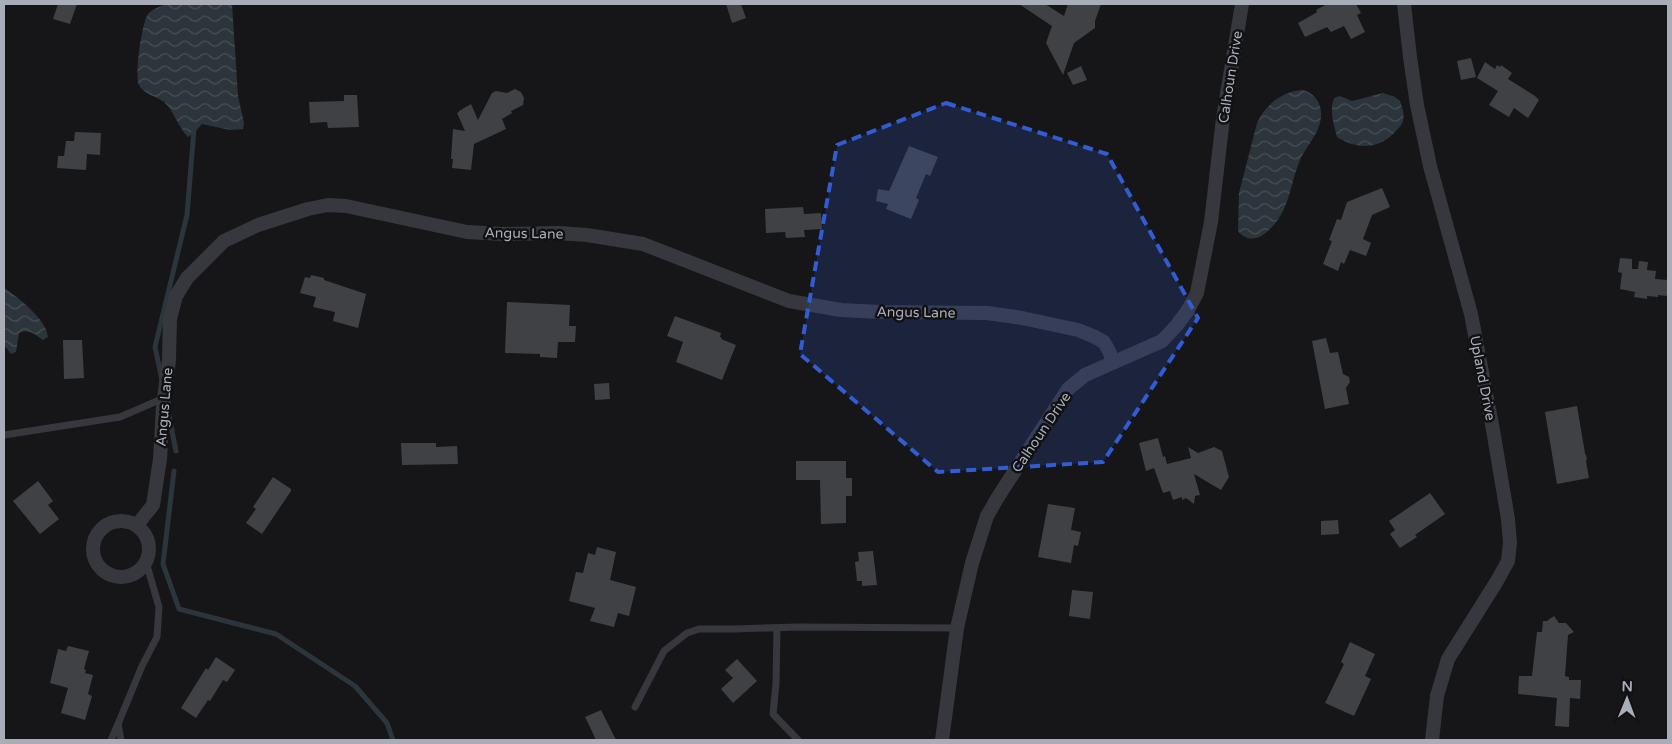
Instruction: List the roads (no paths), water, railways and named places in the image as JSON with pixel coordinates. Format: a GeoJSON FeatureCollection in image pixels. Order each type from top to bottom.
{"type":"FeatureCollection","features":[{"type":"Feature","properties":{"kind":"street","name":"Calhoun Drive"},"geometry":{"type":"LineString","coordinates":[[942,740],[957,628],[979,537],[998,497],[1068,389],[1086,375],[1162,341],[1183,318],[1197,293],[1211,222],[1223,115],[1242,4]]}},
{"type":"Feature","properties":{"kind":"street","name":"Upland Drive"},"geometry":{"type":"LineString","coordinates":[[1404,4],[1417,105],[1430,166],[1471,314],[1493,430],[1508,519],[1510,543],[1508,561],[1448,659],[1437,696],[1432,740]]}},
{"type":"Feature","properties":{"kind":"street","name":"Angus Lane"},"geometry":{"type":"LineString","coordinates":[[137,525],[153,505],[160,459],[164,398],[169,360],[170,319],[176,296],[187,278],[224,241],[258,225],[308,209],[328,205],[346,206],[467,232],[502,234],[558,233],[587,235],[643,244],[781,298],[814,306],[880,312],[987,313],[1022,318],[1078,330],[1093,336],[1104,342],[1112,362]]}},
{"type":"Feature","properties":{"kind":"street"},"geometry":{"type":"LineString","coordinates":[[120,520],[137,525],[144,532],[149,542],[149,554],[146,562],[140,570],[127,577],[107,574],[100,568],[93,556],[92,547],[96,533],[106,524],[120,520]]}},
{"type":"Feature","properties":{"kind":"lane"},"geometry":{"type":"LineString","coordinates":[[4,435],[120,417],[164,398]]}},
{"type":"Feature","properties":{"kind":"lane"},"geometry":{"type":"LineString","coordinates":[[110,740],[142,666],[157,637],[159,607],[146,562]]}},
{"type":"Feature","properties":{"kind":"lane"},"geometry":{"type":"LineString","coordinates":[[777,628],[776,684],[773,714],[798,740]]}},
{"type":"Feature","properties":{"kind":"lane"},"geometry":{"type":"LineString","coordinates":[[635,707],[664,652],[687,633],[699,629],[957,628]]}},
{"type":"Feature","properties":{"kind":"lane"},"geometry":{"type":"LineString","coordinates":[[118,724],[121,740]]}},
{"type":"Feature","properties":{"kind":"water"},"geometry":{"type":"Polygon","coordinates":[[[165,4],[232,4],[238,96],[244,123],[243,129],[230,130],[202,124],[188,137],[164,102],[147,93],[139,85],[138,61],[146,19],[150,12],[165,4]]]}},
{"type":"Feature","properties":{"kind":"water"},"geometry":{"type":"Polygon","coordinates":[[[1303,90],[1314,96],[1319,103],[1321,116],[1318,128],[1300,160],[1288,199],[1275,224],[1257,238],[1244,237],[1238,231],[1239,193],[1257,123],[1260,116],[1275,100],[1288,93],[1303,90]]]}},
{"type":"Feature","properties":{"kind":"water"},"geometry":{"type":"Polygon","coordinates":[[[1383,93],[1400,101],[1404,116],[1401,126],[1388,139],[1366,146],[1351,144],[1337,137],[1332,113],[1334,98],[1340,96],[1352,101],[1383,93]]]}},
{"type":"Feature","properties":{"kind":"water"},"geometry":{"type":"Polygon","coordinates":[[[4,288],[17,297],[37,316],[43,323],[48,337],[43,340],[29,332],[19,333],[16,352],[11,354],[4,345],[4,288]]]}},
{"type":"Feature","properties":{"kind":"waterway"},"geometry":{"type":"LineString","coordinates":[[162,380],[155,347],[187,215],[194,129]]}},
{"type":"Feature","properties":{"kind":"waterway"},"geometry":{"type":"LineString","coordinates":[[168,411],[176,451]]}},
{"type":"Feature","properties":{"kind":"waterway"},"geometry":{"type":"LineString","coordinates":[[174,471],[163,564],[179,609],[276,634],[355,686],[387,723],[393,740]]}}]}
